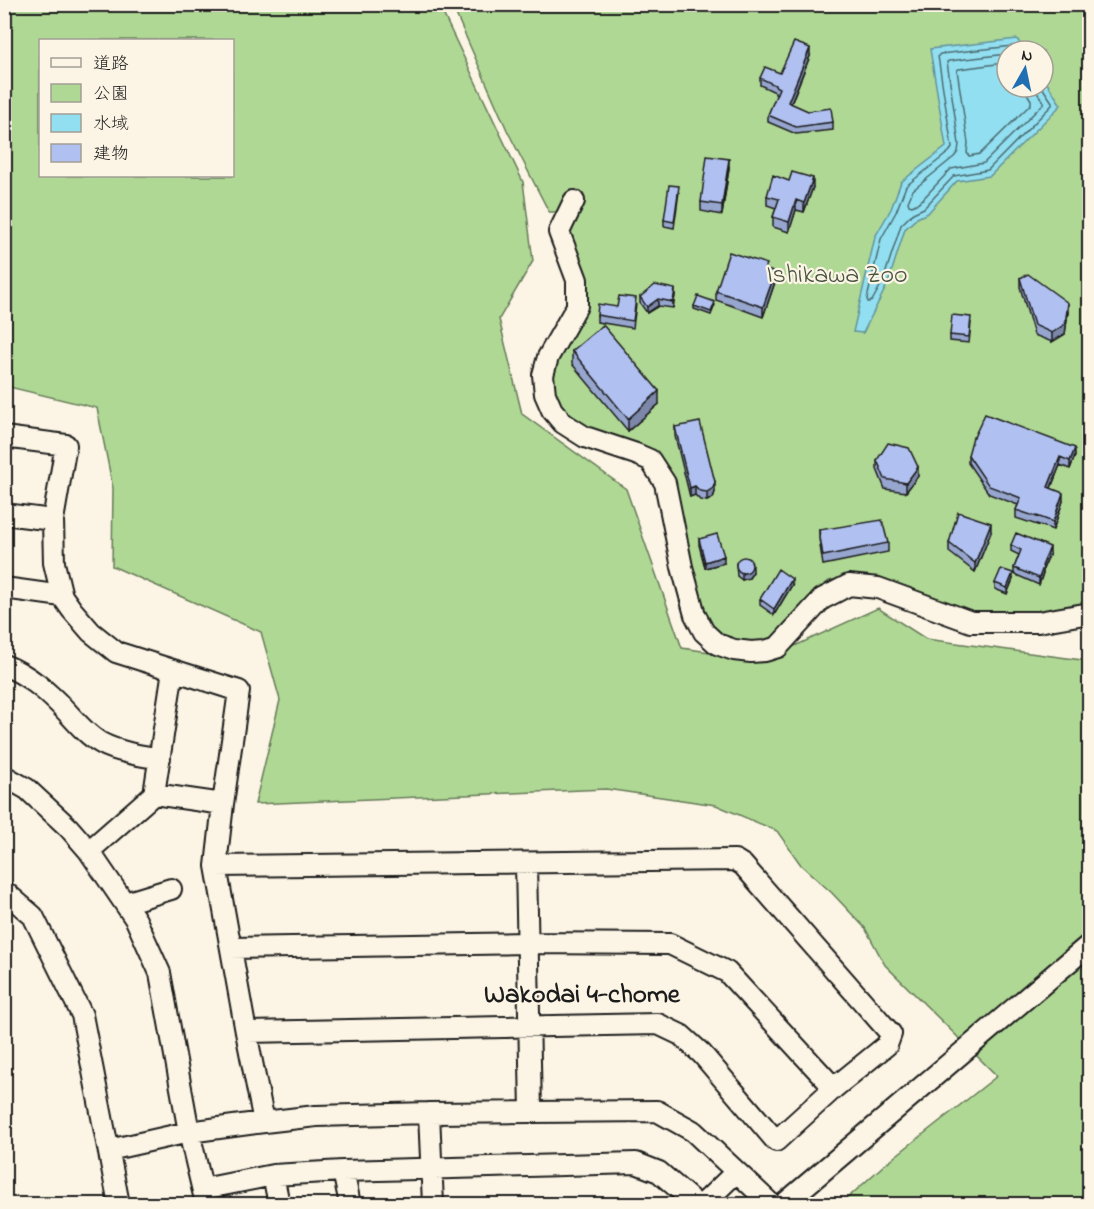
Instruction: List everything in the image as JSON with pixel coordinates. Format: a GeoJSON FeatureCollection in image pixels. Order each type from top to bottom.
{"type":"FeatureCollection","features":[{"type":"Feature","properties":{"kind":"street"},"geometry":{"type":"LineString","coordinates":[[574,201],[559,232],[577,280],[577,306],[548,357],[543,375],[545,394],[552,410],[563,423],[585,437],[650,460],[665,483],[682,567],[695,615],[704,632],[717,644],[734,650],[751,652],[778,647],[822,599],[849,585],[878,588],[971,622],[1038,622],[1089,613]]}},
{"type":"Feature","properties":{"kind":"street"},"geometry":{"type":"LineString","coordinates":[[4,437],[66,446],[53,520],[54,562],[62,596],[90,632],[116,652],[239,691],[216,866],[264,1122]]}},
{"type":"Feature","properties":{"kind":"street"},"geometry":{"type":"LineString","coordinates":[[4,514],[53,520]]}},
{"type":"Feature","properties":{"kind":"street"},"geometry":{"type":"LineString","coordinates":[[4,588],[62,596]]}},
{"type":"Feature","properties":{"kind":"street"},"geometry":{"type":"LineString","coordinates":[[4,664],[20,671],[38,684],[77,724],[102,744],[144,757],[160,758]]}},
{"type":"Feature","properties":{"kind":"street"},"geometry":{"type":"LineString","coordinates":[[89,851],[154,794],[173,670]]}},
{"type":"Feature","properties":{"kind":"street"},"geometry":{"type":"LineString","coordinates":[[4,776],[27,789],[69,828],[89,851],[136,920],[160,973],[189,1132],[204,1197],[273,1175],[636,1163],[659,1172],[696,1204]]}},
{"type":"Feature","properties":{"kind":"street"},"geometry":{"type":"LineString","coordinates":[[154,794],[223,804]]}},
{"type":"Feature","properties":{"kind":"street"},"geometry":{"type":"LineString","coordinates":[[216,866],[735,860],[743,865],[891,1034],[887,1045],[834,1088],[776,1141],[702,1054],[681,1035],[658,1024],[246,1032]]}},
{"type":"Feature","properties":{"kind":"street"},"geometry":{"type":"LineString","coordinates":[[526,863],[531,1112]]}},
{"type":"Feature","properties":{"kind":"street"},"geometry":{"type":"LineString","coordinates":[[125,903],[171,889]]}},
{"type":"Feature","properties":{"kind":"street"},"geometry":{"type":"LineString","coordinates":[[4,891],[33,916],[82,1015],[119,1204]]}},
{"type":"Feature","properties":{"kind":"street"},"geometry":{"type":"LineString","coordinates":[[231,948],[527,943],[670,944],[727,972],[834,1088]]}},
{"type":"Feature","properties":{"kind":"street"},"geometry":{"type":"LineString","coordinates":[[784,1204],[1089,944]]}},
{"type":"Feature","properties":{"kind":"street"},"geometry":{"type":"LineString","coordinates":[[109,1150],[189,1132],[316,1116],[657,1111],[693,1131],[771,1204]]}},
{"type":"Feature","properties":{"kind":"street"},"geometry":{"type":"LineString","coordinates":[[429,1113],[433,1204]]}},
{"type":"Feature","properties":{"kind":"street"},"geometry":{"type":"LineString","coordinates":[[343,1171],[350,1204]]}},
{"type":"Feature","properties":{"kind":"street"},"geometry":{"type":"LineString","coordinates":[[273,1175],[279,1204]]}},
{"type":"Feature","properties":{"kind":"street"},"geometry":{"type":"LineString","coordinates":[[703,1204],[732,1176],[740,1175]]}},
{"type":"Feature","properties":{"kind":"green space"},"geometry":{"type":"Polygon","coordinates":[[[5,5],[439,5],[523,182],[533,261],[499,319],[522,414],[626,489],[682,648],[764,660],[878,608],[926,639],[1089,661],[1089,1204],[841,1204],[884,1165],[997,1076],[885,965],[865,928],[801,865],[777,831],[716,805],[606,789],[255,804],[280,700],[261,632],[112,566],[113,488],[97,408],[5,386],[5,5]]]}},
{"type":"Feature","properties":{"kind":"green space","name":"Ishikawa Zoo"},"geometry":{"type":"Polygon","coordinates":[[[452,5],[1089,5],[1089,605],[1041,613],[968,611],[879,580],[854,575],[829,581],[810,596],[796,617],[775,638],[756,644],[729,643],[713,629],[700,608],[658,458],[625,440],[586,429],[570,421],[551,392],[552,368],[585,312],[567,239],[574,212],[549,212],[507,130],[452,5]]]}},
{"type":"Feature","properties":{"kind":"water"},"geometry":{"type":"Polygon","coordinates":[[[995,42],[995,99],[1055,99],[1055,96],[1061,105],[990,176],[957,181],[928,213],[917,218],[905,229],[888,283],[863,333],[853,332],[875,237],[891,209],[901,182],[946,147],[930,49],[995,42]]]}},
{"type":"Feature","properties":{"kind":"building"},"geometry":{"type":"Polygon","coordinates":[[[794,42],[810,48],[788,102],[808,111],[831,108],[833,122],[796,127],[768,115],[779,88],[760,78],[765,67],[780,73],[794,42]]]}},
{"type":"Feature","properties":{"kind":"building"},"geometry":{"type":"Polygon","coordinates":[[[707,156],[729,159],[722,205],[701,202],[707,156]]]}},
{"type":"Feature","properties":{"kind":"building"},"geometry":{"type":"Polygon","coordinates":[[[792,172],[813,178],[804,203],[796,200],[789,222],[773,217],[779,199],[767,196],[773,175],[789,181],[792,172]]]}},
{"type":"Feature","properties":{"kind":"building"},"geometry":{"type":"Polygon","coordinates":[[[669,185],[679,186],[674,222],[664,220],[669,185]]]}},
{"type":"Feature","properties":{"kind":"building"},"geometry":{"type":"Polygon","coordinates":[[[729,252],[767,264],[765,269],[775,273],[763,307],[716,291],[729,252]]]}},
{"type":"Feature","properties":{"kind":"building"},"geometry":{"type":"Polygon","coordinates":[[[1028,274],[1068,303],[1065,324],[1052,333],[1034,325],[1020,278],[1028,274]]]}},
{"type":"Feature","properties":{"kind":"building"},"geometry":{"type":"Polygon","coordinates":[[[655,285],[675,289],[673,302],[658,299],[647,307],[640,297],[655,285]]]}},
{"type":"Feature","properties":{"kind":"building"},"geometry":{"type":"Polygon","coordinates":[[[619,296],[636,298],[633,321],[597,315],[598,304],[617,307],[619,296]]]}},
{"type":"Feature","properties":{"kind":"building"},"geometry":{"type":"Polygon","coordinates":[[[698,296],[715,302],[711,312],[694,306],[698,296]]]}},
{"type":"Feature","properties":{"kind":"building"},"geometry":{"type":"Polygon","coordinates":[[[952,315],[971,317],[969,337],[950,335],[952,315]]]}},
{"type":"Feature","properties":{"kind":"building"},"geometry":{"type":"Polygon","coordinates":[[[603,325],[659,391],[628,419],[572,351],[603,325]]]}},
{"type":"Feature","properties":{"kind":"building"},"geometry":{"type":"Polygon","coordinates":[[[985,414],[1075,448],[1070,461],[1060,457],[1048,487],[1063,493],[1053,522],[1016,510],[1021,498],[989,486],[968,455],[973,437],[985,414]]]}},
{"type":"Feature","properties":{"kind":"building"},"geometry":{"type":"Polygon","coordinates":[[[700,422],[715,482],[713,488],[707,492],[700,491],[695,486],[690,488],[675,427],[700,422]]]}},
{"type":"Feature","properties":{"kind":"building"},"geometry":{"type":"Polygon","coordinates":[[[888,443],[909,448],[918,467],[906,483],[885,479],[877,460],[888,443]]]}},
{"type":"Feature","properties":{"kind":"building"},"geometry":{"type":"Polygon","coordinates":[[[958,512],[991,523],[975,563],[949,543],[958,512]]]}},
{"type":"Feature","properties":{"kind":"building"},"geometry":{"type":"Polygon","coordinates":[[[882,520],[888,543],[823,556],[819,530],[882,520]]]}},
{"type":"Feature","properties":{"kind":"building"},"geometry":{"type":"Polygon","coordinates":[[[1016,533],[1050,547],[1039,578],[1014,568],[1021,550],[1011,545],[1016,533]]]}},
{"type":"Feature","properties":{"kind":"building"},"geometry":{"type":"Polygon","coordinates":[[[717,534],[724,556],[705,562],[699,539],[717,534]]]}},
{"type":"Feature","properties":{"kind":"building"},"geometry":{"type":"Polygon","coordinates":[[[744,557],[750,559],[752,565],[750,571],[744,573],[738,571],[736,565],[738,559],[744,557]]]}},
{"type":"Feature","properties":{"kind":"building"},"geometry":{"type":"Polygon","coordinates":[[[778,569],[792,579],[774,609],[760,599],[778,569]]]}},
{"type":"Feature","properties":{"kind":"building"},"geometry":{"type":"Polygon","coordinates":[[[1001,569],[1013,573],[1007,588],[995,583],[1001,569]]]}},
{"type":"Feature","properties":{"kind":"district","name":"Wakodai 4-chome"},"geometry":{"type":"Point","coordinates":[582,995]}}]}
